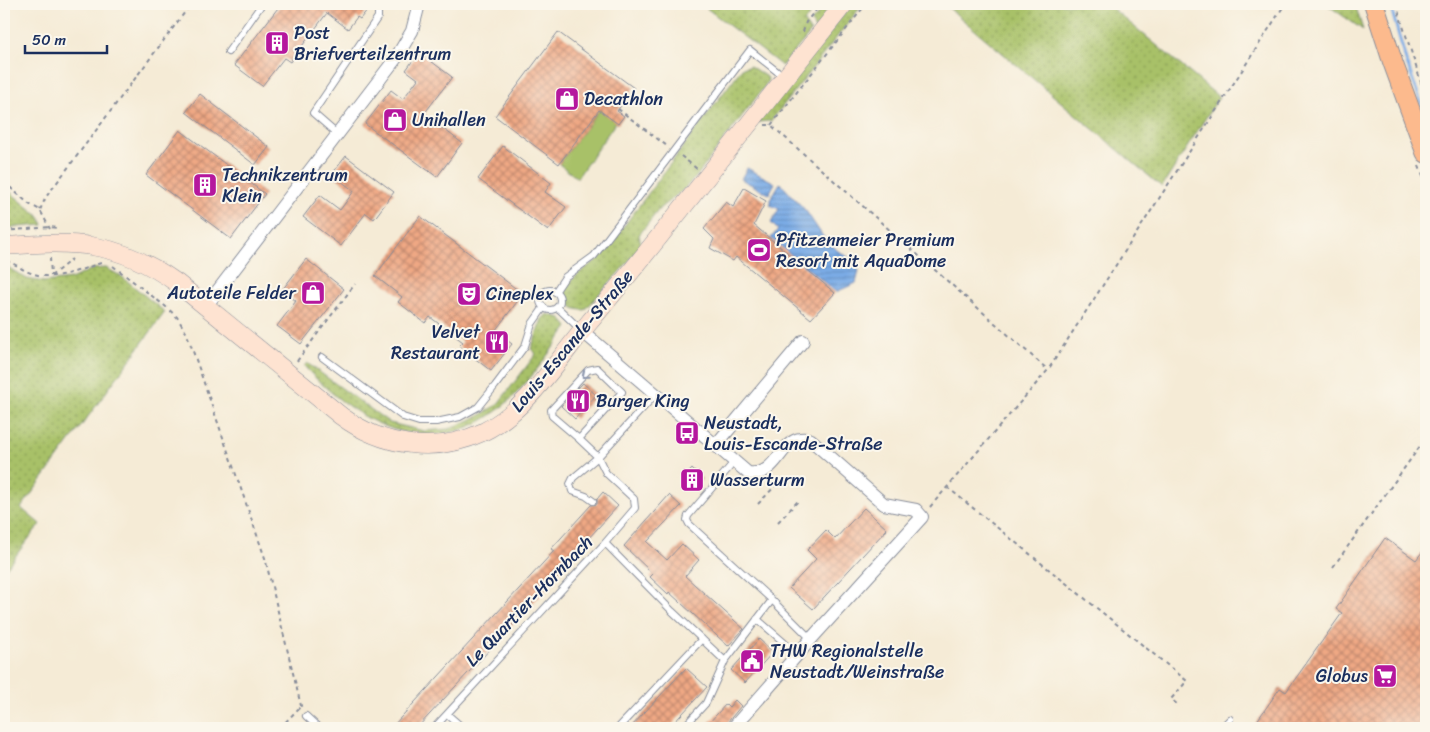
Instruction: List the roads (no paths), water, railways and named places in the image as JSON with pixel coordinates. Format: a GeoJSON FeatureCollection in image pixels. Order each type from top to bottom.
{"type":"FeatureCollection","features":[{"type":"Feature","properties":{"kind":"main road"},"geometry":{"type":"LineString","coordinates":[[1374,4],[1393,63],[1426,153]]}},
{"type":"Feature","properties":{"kind":"street"},"geometry":{"type":"LineString","coordinates":[[206,306],[400,51],[412,31],[418,4]]}},
{"type":"Feature","properties":{"kind":"street","name":"Louis-Escande-Straße"},"geometry":{"type":"LineString","coordinates":[[4,246],[50,235],[129,255],[166,275],[340,416],[364,431],[402,444],[430,445],[463,440],[482,433],[510,414],[525,400],[626,278],[844,4]]}},
{"type":"Feature","properties":{"kind":"street"},"geometry":{"type":"LineString","coordinates":[[582,331],[748,473],[758,475],[766,471],[793,441],[801,437],[811,440],[884,504],[916,510],[922,517],[733,728]]}},
{"type":"Feature","properties":{"kind":"street"},"geometry":{"type":"LineString","coordinates":[[715,446],[803,341]]}},
{"type":"Feature","properties":{"kind":"lane"},"geometry":{"type":"LineString","coordinates":[[228,52],[262,4]]}},
{"type":"Feature","properties":{"kind":"lane"},"geometry":{"type":"LineString","coordinates":[[337,134],[313,113],[378,16],[378,4]]}},
{"type":"Feature","properties":{"kind":"lane"},"geometry":{"type":"LineString","coordinates":[[555,292],[565,277],[594,256],[750,50],[784,78]]}},
{"type":"Feature","properties":{"kind":"lane"},"geometry":{"type":"LineString","coordinates":[[546,291],[555,292],[559,300],[557,306],[549,310],[544,307],[540,300],[542,294],[546,291]]}},
{"type":"Feature","properties":{"kind":"lane"},"geometry":{"type":"LineString","coordinates":[[557,306],[582,331]]}},
{"type":"Feature","properties":{"kind":"lane"},"geometry":{"type":"LineString","coordinates":[[322,357],[402,417],[419,422],[436,422],[460,417],[478,407],[495,386],[525,346],[532,324],[544,307]]}},
{"type":"Feature","properties":{"kind":"lane"},"geometry":{"type":"LineString","coordinates":[[579,439],[622,392],[597,368],[588,370],[552,410],[552,416],[598,457],[606,473],[634,500],[635,508],[605,542]]}},
{"type":"Feature","properties":{"kind":"lane"},"geometry":{"type":"LineString","coordinates":[[593,501],[586,496],[572,491],[570,484],[573,478],[598,457],[656,394]]}},
{"type":"Feature","properties":{"kind":"lane"},"geometry":{"type":"LineString","coordinates":[[734,462],[688,516],[687,520],[689,524],[772,600],[811,639]]}},
{"type":"Feature","properties":{"kind":"lane","name":"Le Quartier-Hornbach"},"geometry":{"type":"LineString","coordinates":[[434,728],[605,542],[672,611],[726,661]]}},
{"type":"Feature","properties":{"kind":"lane"},"geometry":{"type":"LineString","coordinates":[[684,728],[706,703],[726,661],[772,600]]}},
{"type":"Feature","properties":{"kind":"lane"},"geometry":{"type":"LineString","coordinates":[[757,619],[787,645]]}},
{"type":"Feature","properties":{"kind":"lane"},"geometry":{"type":"LineString","coordinates":[[618,728],[702,639]]}},
{"type":"Feature","properties":{"kind":"lane"},"geometry":{"type":"LineString","coordinates":[[447,714],[463,728]]}},
{"type":"Feature","properties":{"kind":"lane"},"geometry":{"type":"LineString","coordinates":[[306,716],[319,728]]}},
{"type":"Feature","properties":{"kind":"lane"},"geometry":{"type":"LineString","coordinates":[[1221,728],[1230,719]]}},
{"type":"Feature","properties":{"kind":"water"},"geometry":{"type":"Polygon","coordinates":[[[747,168],[775,183],[769,194],[741,179],[747,168]]]}},
{"type":"Feature","properties":{"kind":"water"},"geometry":{"type":"Polygon","coordinates":[[[780,183],[806,211],[822,235],[838,251],[853,260],[859,271],[856,283],[836,292],[771,238],[778,230],[771,223],[779,209],[770,205],[770,200],[780,183]]]}},
{"type":"Feature","properties":{"kind":"waterway"},"geometry":{"type":"LineString","coordinates":[[1390,4],[1406,61],[1426,116]]}},
{"type":"Feature","properties":{"kind":"place","name":"Post Briefverteilzentrum"},"geometry":{"type":"Point","coordinates":[277,43]}},
{"type":"Feature","properties":{"kind":"place","name":"Decathlon"},"geometry":{"type":"Point","coordinates":[567,99]}},
{"type":"Feature","properties":{"kind":"place","name":"Unihallen"},"geometry":{"type":"Point","coordinates":[395,120]}},
{"type":"Feature","properties":{"kind":"place","name":"Technikzentrum Klein"},"geometry":{"type":"Point","coordinates":[205,185]}},
{"type":"Feature","properties":{"kind":"place","name":"Pfitzenmeier Premium Resort mit AquaDome"},"geometry":{"type":"Point","coordinates":[759,250]}},
{"type":"Feature","properties":{"kind":"place","name":"Autoteile Felder"},"geometry":{"type":"Point","coordinates":[313,293]}},
{"type":"Feature","properties":{"kind":"place","name":"Cineplex"},"geometry":{"type":"Point","coordinates":[469,294]}},
{"type":"Feature","properties":{"kind":"place","name":"Velvet Restaurant"},"geometry":{"type":"Point","coordinates":[497,342]}},
{"type":"Feature","properties":{"kind":"place","name":"Burger King"},"geometry":{"type":"Point","coordinates":[578,401]}},
{"type":"Feature","properties":{"kind":"place","name":"Neustadt, Louis-Escande-Straße"},"geometry":{"type":"Point","coordinates":[687,433]}},
{"type":"Feature","properties":{"kind":"place","name":"Wasserturm"},"geometry":{"type":"Point","coordinates":[692,480]}},
{"type":"Feature","properties":{"kind":"place","name":"THW Regionalstelle Neustadt/Weinstraße"},"geometry":{"type":"Point","coordinates":[752,661]}},
{"type":"Feature","properties":{"kind":"place","name":"Globus"},"geometry":{"type":"Point","coordinates":[1385,676]}}]}
